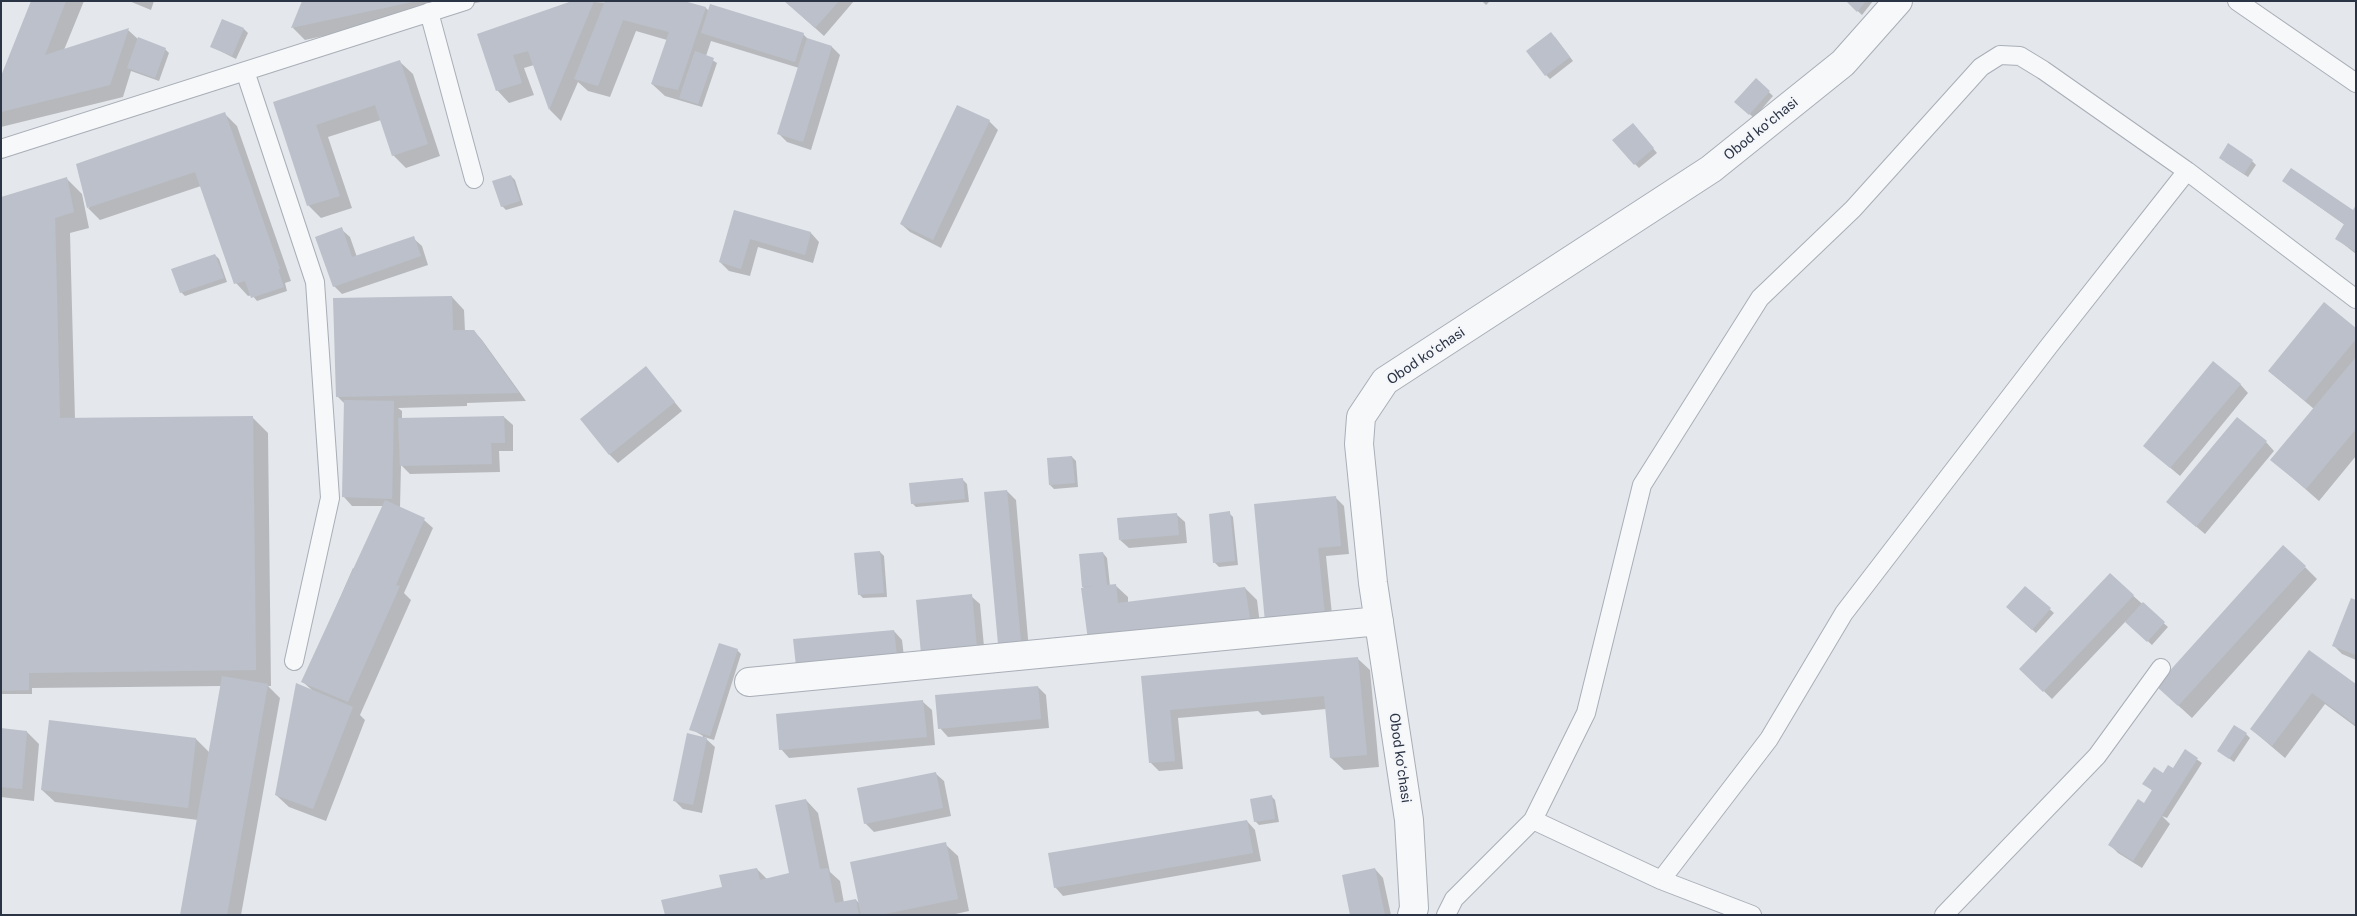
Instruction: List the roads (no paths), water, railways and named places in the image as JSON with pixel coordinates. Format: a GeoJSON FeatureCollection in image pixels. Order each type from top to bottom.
{"type":"FeatureCollection","features":[{"type":"Feature","properties":{"kind":"street","name":"Obod koʻchasi"},"geometry":{"type":"LineString","coordinates":[[1412,915],[1414,908],[1409,820],[1373,583],[1359,444],[1361,417],[1385,381],[1711,169],[1843,63],[1898,1]]}},
{"type":"Feature","properties":{"kind":"street"},"geometry":{"type":"LineString","coordinates":[[749,682],[1379,621]]}},
{"type":"Feature","properties":{"kind":"lane"},"geometry":{"type":"LineString","coordinates":[[1,149],[465,1]]}},
{"type":"Feature","properties":{"kind":"lane"},"geometry":{"type":"LineString","coordinates":[[2238,1],[2356,83]]}},
{"type":"Feature","properties":{"kind":"lane"},"geometry":{"type":"LineString","coordinates":[[429,12],[474,179]]}},
{"type":"Feature","properties":{"kind":"lane"},"geometry":{"type":"LineString","coordinates":[[1446,915],[1454,899],[1533,820],[1586,713],[1642,485],[1760,298],[1852,209],[1981,67],[2000,55],[2020,56],[2187,171],[2356,299]]}},
{"type":"Feature","properties":{"kind":"lane"},"geometry":{"type":"LineString","coordinates":[[244,71],[315,282],[330,498],[294,661]]}},
{"type":"Feature","properties":{"kind":"lane"},"geometry":{"type":"LineString","coordinates":[[1661,880],[1769,739],[1844,613],[2049,346],[2187,171]]}},
{"type":"Feature","properties":{"kind":"lane"},"geometry":{"type":"LineString","coordinates":[[1944,915],[2097,756],[2161,668]]}},
{"type":"Feature","properties":{"kind":"lane"},"geometry":{"type":"LineString","coordinates":[[1533,820],[1661,880],[1752,915]]}}]}
